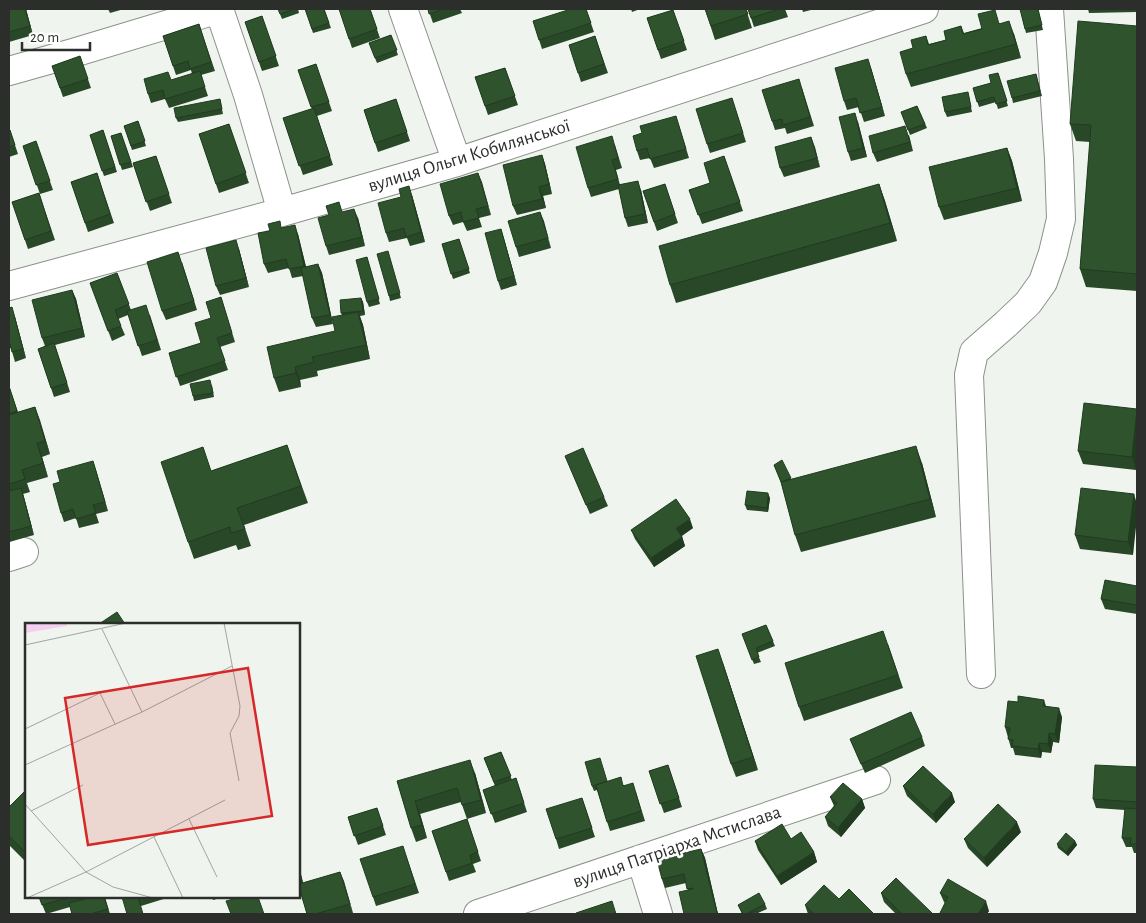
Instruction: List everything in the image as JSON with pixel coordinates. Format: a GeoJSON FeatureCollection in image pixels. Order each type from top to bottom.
{"type":"FeatureCollection","features":[{"type":"Feature","properties":{"kind":"street"},"geometry":{"type":"LineString","coordinates":[[9,71],[219,9],[248,94],[282,212]]}},
{"type":"Feature","properties":{"kind":"street"},"geometry":{"type":"LineString","coordinates":[[403,9],[457,162]]}},
{"type":"Feature","properties":{"kind":"street","name":"вулиця Ольги Кобилянської"},"geometry":{"type":"LineString","coordinates":[[9,286],[282,212],[457,162],[924,9]]}},
{"type":"Feature","properties":{"kind":"street"},"geometry":{"type":"LineString","coordinates":[[981,674],[969,375],[974,352],[1028,302],[1043,282],[1053,253],[1061,219],[1049,9]]}},
{"type":"Feature","properties":{"kind":"street","name":"вулиця Патріарха Мстислава"},"geometry":{"type":"LineString","coordinates":[[478,914],[876,780]]}},
{"type":"Feature","properties":{"kind":"street"},"geometry":{"type":"LineString","coordinates":[[642,859],[658,914]]}},
{"type":"Feature","properties":{"kind":"building"},"geometry":{"type":"Polygon","coordinates":[[[9,9],[25,9],[30,26],[9,32],[9,9]]]}},
{"type":"Feature","properties":{"kind":"building"},"geometry":{"type":"Polygon","coordinates":[[[278,9],[295,9],[280,14],[278,9]]]}},
{"type":"Feature","properties":{"kind":"building"},"geometry":{"type":"Polygon","coordinates":[[[305,9],[324,9],[329,23],[312,29],[305,9]]]}},
{"type":"Feature","properties":{"kind":"building"},"geometry":{"type":"Polygon","coordinates":[[[339,9],[370,9],[377,29],[349,39],[339,9]]]}},
{"type":"Feature","properties":{"kind":"building"},"geometry":{"type":"Polygon","coordinates":[[[428,9],[444,9],[429,14],[428,9]]]}},
{"type":"Feature","properties":{"kind":"building"},"geometry":{"type":"Polygon","coordinates":[[[571,9],[586,9],[591,23],[539,40],[533,21],[571,9]]]}},
{"type":"Feature","properties":{"kind":"building"},"geometry":{"type":"Polygon","coordinates":[[[705,9],[746,9],[748,14],[711,26],[705,9]]]}},
{"type":"Feature","properties":{"kind":"building"},"geometry":{"type":"Polygon","coordinates":[[[748,9],[780,9],[751,18],[748,9]]]}},
{"type":"Feature","properties":{"kind":"building"},"geometry":{"type":"Polygon","coordinates":[[[1020,9],[1038,9],[1042,25],[1025,29],[1020,9]]]}},
{"type":"Feature","properties":{"kind":"building"},"geometry":{"type":"Polygon","coordinates":[[[673,10],[684,41],[658,50],[647,18],[673,10]]]}},
{"type":"Feature","properties":{"kind":"building"},"geometry":{"type":"Polygon","coordinates":[[[995,10],[999,24],[1009,21],[1016,44],[906,74],[900,52],[913,48],[911,40],[926,36],[928,45],[946,40],[944,31],[961,26],[963,34],[982,29],[978,14],[995,10]]]}},
{"type":"Feature","properties":{"kind":"building"},"geometry":{"type":"Polygon","coordinates":[[[262,16],[276,56],[259,62],[245,22],[262,16]]]}},
{"type":"Feature","properties":{"kind":"building"},"geometry":{"type":"Polygon","coordinates":[[[1078,21],[1137,26],[1137,274],[1080,269],[1091,125],[1070,124],[1078,21]]]}},
{"type":"Feature","properties":{"kind":"building"},"geometry":{"type":"Polygon","coordinates":[[[199,24],[211,62],[190,69],[188,61],[173,66],[163,36],[199,24]]]}},
{"type":"Feature","properties":{"kind":"building"},"geometry":{"type":"Polygon","coordinates":[[[391,35],[397,50],[375,58],[369,43],[391,35]]]}},
{"type":"Feature","properties":{"kind":"building"},"geometry":{"type":"Polygon","coordinates":[[[595,36],[604,64],[578,73],[569,45],[595,36]]]}},
{"type":"Feature","properties":{"kind":"building"},"geometry":{"type":"Polygon","coordinates":[[[80,56],[88,79],[60,88],[52,66],[80,56]]]}},
{"type":"Feature","properties":{"kind":"building"},"geometry":{"type":"Polygon","coordinates":[[[868,59],[882,107],[860,113],[856,98],[844,101],[835,68],[868,59]]]}},
{"type":"Feature","properties":{"kind":"building"},"geometry":{"type":"Polygon","coordinates":[[[316,64],[329,102],[311,107],[298,70],[316,64]]]}},
{"type":"Feature","properties":{"kind":"building"},"geometry":{"type":"Polygon","coordinates":[[[505,68],[515,96],[485,106],[475,77],[505,68]]]}},
{"type":"Feature","properties":{"kind":"building"},"geometry":{"type":"Polygon","coordinates":[[[200,71],[205,87],[165,99],[163,90],[148,94],[144,79],[168,72],[171,80],[200,71]]]}},
{"type":"Feature","properties":{"kind":"building"},"geometry":{"type":"Polygon","coordinates":[[[998,73],[1007,101],[996,104],[994,97],[977,102],[973,88],[991,83],[989,75],[998,73]]]}},
{"type":"Feature","properties":{"kind":"building"},"geometry":{"type":"Polygon","coordinates":[[[1036,74],[1040,91],[1012,98],[1007,81],[1036,74]]]}},
{"type":"Feature","properties":{"kind":"building"},"geometry":{"type":"Polygon","coordinates":[[[799,79],[810,117],[783,125],[782,119],[772,121],[762,90],[799,79]]]}},
{"type":"Feature","properties":{"kind":"building"},"geometry":{"type":"Polygon","coordinates":[[[968,92],[971,107],[945,112],[942,97],[968,92]]]}},
{"type":"Feature","properties":{"kind":"building"},"geometry":{"type":"Polygon","coordinates":[[[732,98],[743,133],[707,144],[696,109],[732,98]]]}},
{"type":"Feature","properties":{"kind":"building"},"geometry":{"type":"Polygon","coordinates":[[[220,99],[222,109],[176,118],[174,108],[220,99]]]}},
{"type":"Feature","properties":{"kind":"building"},"geometry":{"type":"Polygon","coordinates":[[[396,99],[407,132],[375,143],[364,110],[396,99]]]}},
{"type":"Feature","properties":{"kind":"building"},"geometry":{"type":"Polygon","coordinates":[[[917,106],[925,124],[908,130],[901,112],[917,106]]]}},
{"type":"Feature","properties":{"kind":"building"},"geometry":{"type":"Polygon","coordinates":[[[314,108],[330,156],[299,166],[283,118],[314,108]]]}},
{"type":"Feature","properties":{"kind":"building"},"geometry":{"type":"Polygon","coordinates":[[[855,113],[863,148],[848,152],[839,117],[855,113]]]}},
{"type":"Feature","properties":{"kind":"building"},"geometry":{"type":"Polygon","coordinates":[[[676,116],[686,149],[650,159],[647,148],[637,151],[633,136],[642,133],[640,126],[676,116]]]}},
{"type":"Feature","properties":{"kind":"building"},"geometry":{"type":"Polygon","coordinates":[[[138,121],[145,141],[131,146],[124,126],[138,121]]]}},
{"type":"Feature","properties":{"kind":"building"},"geometry":{"type":"Polygon","coordinates":[[[229,124],[246,173],[216,184],[199,134],[229,124]]]}},
{"type":"Feature","properties":{"kind":"building"},"geometry":{"type":"Polygon","coordinates":[[[905,126],[910,142],[873,153],[869,136],[905,126]]]}},
{"type":"Feature","properties":{"kind":"building"},"geometry":{"type":"Polygon","coordinates":[[[9,130],[15,145],[9,147],[9,130]]]}},
{"type":"Feature","properties":{"kind":"building"},"geometry":{"type":"Polygon","coordinates":[[[103,130],[115,167],[102,171],[90,135],[103,130]]]}},
{"type":"Feature","properties":{"kind":"building"},"geometry":{"type":"Polygon","coordinates":[[[121,133],[131,162],[120,165],[111,136],[121,133]]]}},
{"type":"Feature","properties":{"kind":"building"},"geometry":{"type":"Polygon","coordinates":[[[612,136],[618,158],[612,160],[618,179],[588,188],[576,147],[612,136]]]}},
{"type":"Feature","properties":{"kind":"building"},"geometry":{"type":"Polygon","coordinates":[[[811,137],[817,158],[780,168],[775,147],[811,137]]]}},
{"type":"Feature","properties":{"kind":"building"},"geometry":{"type":"Polygon","coordinates":[[[36,141],[50,181],[36,185],[23,146],[36,141]]]}},
{"type":"Feature","properties":{"kind":"building"},"geometry":{"type":"Polygon","coordinates":[[[1007,148],[1017,188],[939,207],[929,167],[1007,148]]]}},
{"type":"Feature","properties":{"kind":"building"},"geometry":{"type":"Polygon","coordinates":[[[542,155],[549,184],[539,187],[542,199],[513,206],[503,165],[542,155]]]}},
{"type":"Feature","properties":{"kind":"building"},"geometry":{"type":"Polygon","coordinates":[[[156,156],[169,194],[146,202],[133,163],[156,156]]]}},
{"type":"Feature","properties":{"kind":"building"},"geometry":{"type":"Polygon","coordinates":[[[724,156],[740,202],[698,215],[689,190],[710,183],[704,163],[724,156]]]}},
{"type":"Feature","properties":{"kind":"building"},"geometry":{"type":"Polygon","coordinates":[[[97,173],[110,214],[85,223],[71,182],[97,173]]]}},
{"type":"Feature","properties":{"kind":"building"},"geometry":{"type":"Polygon","coordinates":[[[478,173],[488,206],[476,209],[479,218],[463,222],[461,212],[449,216],[440,184],[478,173]]]}},
{"type":"Feature","properties":{"kind":"building"},"geometry":{"type":"Polygon","coordinates":[[[638,181],[645,214],[625,218],[618,185],[638,181]]]}},
{"type":"Feature","properties":{"kind":"building"},"geometry":{"type":"Polygon","coordinates":[[[665,184],[675,214],[654,222],[643,191],[665,184]]]}},
{"type":"Feature","properties":{"kind":"building"},"geometry":{"type":"Polygon","coordinates":[[[879,184],[890,223],[670,285],[659,246],[879,184]]]}},
{"type":"Feature","properties":{"kind":"building"},"geometry":{"type":"Polygon","coordinates":[[[409,186],[421,232],[406,237],[404,228],[386,233],[378,203],[401,197],[399,189],[409,186]]]}},
{"type":"Feature","properties":{"kind":"building"},"geometry":{"type":"Polygon","coordinates":[[[39,193],[51,231],[25,240],[12,202],[39,193]]]}},
{"type":"Feature","properties":{"kind":"building"},"geometry":{"type":"Polygon","coordinates":[[[339,202],[342,212],[354,209],[362,237],[326,246],[318,218],[329,215],[326,206],[339,202]]]}},
{"type":"Feature","properties":{"kind":"building"},"geometry":{"type":"Polygon","coordinates":[[[540,212],[548,238],[516,247],[508,221],[540,212]]]}},
{"type":"Feature","properties":{"kind":"building"},"geometry":{"type":"Polygon","coordinates":[[[280,221],[281,228],[295,225],[304,266],[289,269],[286,259],[264,264],[258,233],[270,231],[268,224],[280,221]]]}},
{"type":"Feature","properties":{"kind":"building"},"geometry":{"type":"Polygon","coordinates":[[[501,229],[514,276],[498,281],[485,233],[501,229]]]}},
{"type":"Feature","properties":{"kind":"building"},"geometry":{"type":"Polygon","coordinates":[[[459,239],[469,269],[451,274],[442,244],[459,239]]]}},
{"type":"Feature","properties":{"kind":"building"},"geometry":{"type":"Polygon","coordinates":[[[236,240],[246,278],[216,286],[206,248],[236,240]]]}},
{"type":"Feature","properties":{"kind":"building"},"geometry":{"type":"Polygon","coordinates":[[[388,251],[400,293],[389,296],[377,254],[388,251]]]}},
{"type":"Feature","properties":{"kind":"building"},"geometry":{"type":"Polygon","coordinates":[[[178,252],[194,301],[162,311],[147,262],[178,252]]]}},
{"type":"Feature","properties":{"kind":"building"},"geometry":{"type":"Polygon","coordinates":[[[367,257],[379,299],[367,302],[356,260],[367,257]]]}},
{"type":"Feature","properties":{"kind":"building"},"geometry":{"type":"Polygon","coordinates":[[[318,264],[330,315],[312,318],[301,268],[318,264]]]}},
{"type":"Feature","properties":{"kind":"building"},"geometry":{"type":"Polygon","coordinates":[[[117,273],[129,304],[115,310],[121,326],[108,331],[90,283],[117,273]]]}},
{"type":"Feature","properties":{"kind":"building"},"geometry":{"type":"Polygon","coordinates":[[[72,290],[82,328],[42,338],[32,300],[72,290]]]}},
{"type":"Feature","properties":{"kind":"building"},"geometry":{"type":"Polygon","coordinates":[[[221,297],[232,333],[217,338],[225,361],[176,377],[169,353],[201,343],[195,323],[211,318],[206,302],[221,297]]]}},
{"type":"Feature","properties":{"kind":"building"},"geometry":{"type":"Polygon","coordinates":[[[361,298],[363,311],[341,313],[340,300],[361,298]]]}},
{"type":"Feature","properties":{"kind":"building"},"geometry":{"type":"Polygon","coordinates":[[[146,305],[157,340],[138,346],[127,311],[146,305]]]}},
{"type":"Feature","properties":{"kind":"building"},"geometry":{"type":"Polygon","coordinates":[[[12,307],[23,349],[12,352],[9,340],[9,308],[12,307]]]}},
{"type":"Feature","properties":{"kind":"building"},"geometry":{"type":"Polygon","coordinates":[[[358,312],[366,345],[312,357],[314,362],[295,367],[296,373],[274,378],[267,347],[335,331],[332,317],[358,312]]]}},
{"type":"Feature","properties":{"kind":"building"},"geometry":{"type":"Polygon","coordinates":[[[54,343],[67,383],[51,388],[38,349],[54,343]]]}},
{"type":"Feature","properties":{"kind":"building"},"geometry":{"type":"Polygon","coordinates":[[[210,380],[213,393],[193,396],[190,384],[210,380]]]}},
{"type":"Feature","properties":{"kind":"building"},"geometry":{"type":"Polygon","coordinates":[[[9,386],[17,411],[9,414],[9,386]]]}},
{"type":"Feature","properties":{"kind":"building"},"geometry":{"type":"Polygon","coordinates":[[[1084,403],[1137,409],[1132,457],[1078,451],[1084,403]]]}},
{"type":"Feature","properties":{"kind":"building"},"geometry":{"type":"Polygon","coordinates":[[[35,407],[45,441],[37,443],[43,463],[22,470],[25,479],[9,484],[9,415],[35,407]]]}},
{"type":"Feature","properties":{"kind":"building"},"geometry":{"type":"Polygon","coordinates":[[[287,445],[301,486],[237,508],[245,529],[231,533],[230,527],[188,542],[161,462],[203,447],[211,471],[287,445]]]}},
{"type":"Feature","properties":{"kind":"building"},"geometry":{"type":"Polygon","coordinates":[[[916,446],[930,499],[795,535],[781,482],[916,446]]]}},
{"type":"Feature","properties":{"kind":"building"},"geometry":{"type":"Polygon","coordinates":[[[583,448],[604,497],[586,505],[565,456],[583,448]]]}},
{"type":"Feature","properties":{"kind":"building"},"geometry":{"type":"Polygon","coordinates":[[[782,460],[791,478],[781,482],[774,465],[782,460]]]}},
{"type":"Feature","properties":{"kind":"building"},"geometry":{"type":"Polygon","coordinates":[[[93,461],[105,502],[93,505],[96,513],[76,519],[73,509],[61,513],[53,484],[60,482],[57,471],[93,461]]]}},
{"type":"Feature","properties":{"kind":"building"},"geometry":{"type":"Polygon","coordinates":[[[21,488],[31,526],[9,532],[9,491],[21,488]]]}},
{"type":"Feature","properties":{"kind":"building"},"geometry":{"type":"Polygon","coordinates":[[[1081,488],[1134,494],[1128,542],[1075,535],[1081,488]]]}},
{"type":"Feature","properties":{"kind":"building"},"geometry":{"type":"Polygon","coordinates":[[[747,491],[768,493],[767,508],[745,505],[747,491]]]}},
{"type":"Feature","properties":{"kind":"building"},"geometry":{"type":"Polygon","coordinates":[[[676,499],[690,519],[676,528],[682,537],[651,558],[631,530],[676,499]]]}},
{"type":"Feature","properties":{"kind":"building"},"geometry":{"type":"Polygon","coordinates":[[[1105,580],[1137,586],[1137,605],[1101,599],[1105,580]]]}},
{"type":"Feature","properties":{"kind":"building"},"geometry":{"type":"Polygon","coordinates":[[[117,612],[124,623],[100,623],[117,612]]]}},
{"type":"Feature","properties":{"kind":"building"},"geometry":{"type":"Polygon","coordinates":[[[766,625],[773,641],[756,648],[759,657],[752,660],[742,634],[766,625]]]}},
{"type":"Feature","properties":{"kind":"building"},"geometry":{"type":"Polygon","coordinates":[[[883,631],[898,675],[799,707],[785,663],[883,631]]]}},
{"type":"Feature","properties":{"kind":"building"},"geometry":{"type":"Polygon","coordinates":[[[718,649],[753,757],[731,764],[696,656],[718,649]]]}},
{"type":"Feature","properties":{"kind":"building"},"geometry":{"type":"Polygon","coordinates":[[[1018,696],[1044,700],[1043,706],[1059,708],[1055,734],[1049,733],[1048,744],[1039,743],[1038,749],[1012,746],[1013,740],[1008,739],[1010,728],[1005,727],[1008,701],[1018,702],[1018,696]]]}},
{"type":"Feature","properties":{"kind":"building"},"geometry":{"type":"Polygon","coordinates":[[[911,712],[922,737],[861,764],[850,739],[911,712]]]}},
{"type":"Feature","properties":{"kind":"building"},"geometry":{"type":"Polygon","coordinates":[[[501,752],[511,776],[494,782],[484,758],[501,752]]]}},
{"type":"Feature","properties":{"kind":"building"},"geometry":{"type":"Polygon","coordinates":[[[600,758],[607,781],[592,786],[585,762],[600,758]]]}},
{"type":"Feature","properties":{"kind":"building"},"geometry":{"type":"Polygon","coordinates":[[[470,760],[481,800],[462,805],[457,788],[415,801],[422,825],[411,828],[397,781],[470,760]]]}},
{"type":"Feature","properties":{"kind":"building"},"geometry":{"type":"Polygon","coordinates":[[[668,765],[679,798],[660,804],[649,771],[668,765]]]}},
{"type":"Feature","properties":{"kind":"building"},"geometry":{"type":"Polygon","coordinates":[[[1095,765],[1137,767],[1137,802],[1093,799],[1095,765]]]}},
{"type":"Feature","properties":{"kind":"building"},"geometry":{"type":"Polygon","coordinates":[[[923,766],[952,793],[933,814],[903,786],[923,766]]]}},
{"type":"Feature","properties":{"kind":"building"},"geometry":{"type":"Polygon","coordinates":[[[621,777],[623,786],[633,783],[641,811],[607,822],[596,785],[621,777]]]}},
{"type":"Feature","properties":{"kind":"building"},"geometry":{"type":"Polygon","coordinates":[[[516,778],[524,803],[491,814],[483,790],[516,778]]]}},
{"type":"Feature","properties":{"kind":"building"},"geometry":{"type":"Polygon","coordinates":[[[843,783],[862,799],[838,828],[825,817],[837,803],[830,797],[843,783]]]}},
{"type":"Feature","properties":{"kind":"building"},"geometry":{"type":"Polygon","coordinates":[[[25,791],[25,852],[9,836],[9,807],[25,791]]]}},
{"type":"Feature","properties":{"kind":"building"},"geometry":{"type":"Polygon","coordinates":[[[582,798],[592,828],[556,839],[546,809],[582,798]]]}},
{"type":"Feature","properties":{"kind":"building"},"geometry":{"type":"Polygon","coordinates":[[[998,804],[1017,822],[984,858],[964,839],[998,804]]]}},
{"type":"Feature","properties":{"kind":"building"},"geometry":{"type":"Polygon","coordinates":[[[377,808],[383,826],[354,836],[348,817],[377,808]]]}},
{"type":"Feature","properties":{"kind":"building"},"geometry":{"type":"Polygon","coordinates":[[[1125,808],[1137,809],[1137,844],[1130,844],[1131,838],[1122,838],[1125,808]]]}},
{"type":"Feature","properties":{"kind":"building"},"geometry":{"type":"Polygon","coordinates":[[[467,819],[478,852],[470,855],[472,863],[446,872],[432,831],[467,819]]]}},
{"type":"Feature","properties":{"kind":"building"},"geometry":{"type":"Polygon","coordinates":[[[782,824],[791,839],[801,832],[814,852],[777,876],[755,841],[782,824]]]}},
{"type":"Feature","properties":{"kind":"building"},"geometry":{"type":"Polygon","coordinates":[[[1066,833],[1075,841],[1066,852],[1057,844],[1066,833]]]}},
{"type":"Feature","properties":{"kind":"building"},"geometry":{"type":"Polygon","coordinates":[[[403,846],[415,884],[373,897],[360,859],[403,846]]]}},
{"type":"Feature","properties":{"kind":"building"},"geometry":{"type":"Polygon","coordinates":[[[701,849],[717,913],[684,914],[679,892],[693,888],[687,889],[684,874],[662,879],[657,859],[701,849]]]}},
{"type":"Feature","properties":{"kind":"building"},"geometry":{"type":"Polygon","coordinates":[[[340,872],[350,904],[315,914],[307,914],[300,890],[300,884],[340,872]]]}},
{"type":"Feature","properties":{"kind":"building"},"geometry":{"type":"Polygon","coordinates":[[[896,878],[933,914],[902,914],[881,893],[896,878]]]}},
{"type":"Feature","properties":{"kind":"building"},"geometry":{"type":"Polygon","coordinates":[[[948,879],[986,901],[978,914],[940,913],[948,897],[940,893],[948,879]]]}},
{"type":"Feature","properties":{"kind":"building"},"geometry":{"type":"Polygon","coordinates":[[[824,885],[839,899],[849,889],[874,914],[814,914],[805,905],[824,885]]]}},
{"type":"Feature","properties":{"kind":"building"},"geometry":{"type":"Polygon","coordinates":[[[759,893],[765,904],[743,914],[738,905],[759,893]]]}},
{"type":"Feature","properties":{"kind":"building"},"geometry":{"type":"Polygon","coordinates":[[[39,898],[66,898],[42,905],[39,898]]]}},
{"type":"Feature","properties":{"kind":"building"},"geometry":{"type":"Polygon","coordinates":[[[88,898],[104,898],[108,909],[90,914],[72,914],[69,903],[88,898]]]}},
{"type":"Feature","properties":{"kind":"building"},"geometry":{"type":"Polygon","coordinates":[[[122,898],[138,898],[143,914],[127,914],[122,898]]]}},
{"type":"Feature","properties":{"kind":"building"},"geometry":{"type":"Polygon","coordinates":[[[237,898],[258,898],[264,914],[231,914],[226,901],[237,898]]]}},
{"type":"Feature","properties":{"kind":"building"},"geometry":{"type":"Polygon","coordinates":[[[612,901],[616,914],[576,913],[612,901]]]}},
{"type":"Feature","properties":{"kind":"building"},"geometry":{"type":"Polygon","coordinates":[[[757,911],[758,914],[746,914],[757,911]]]}}]}
